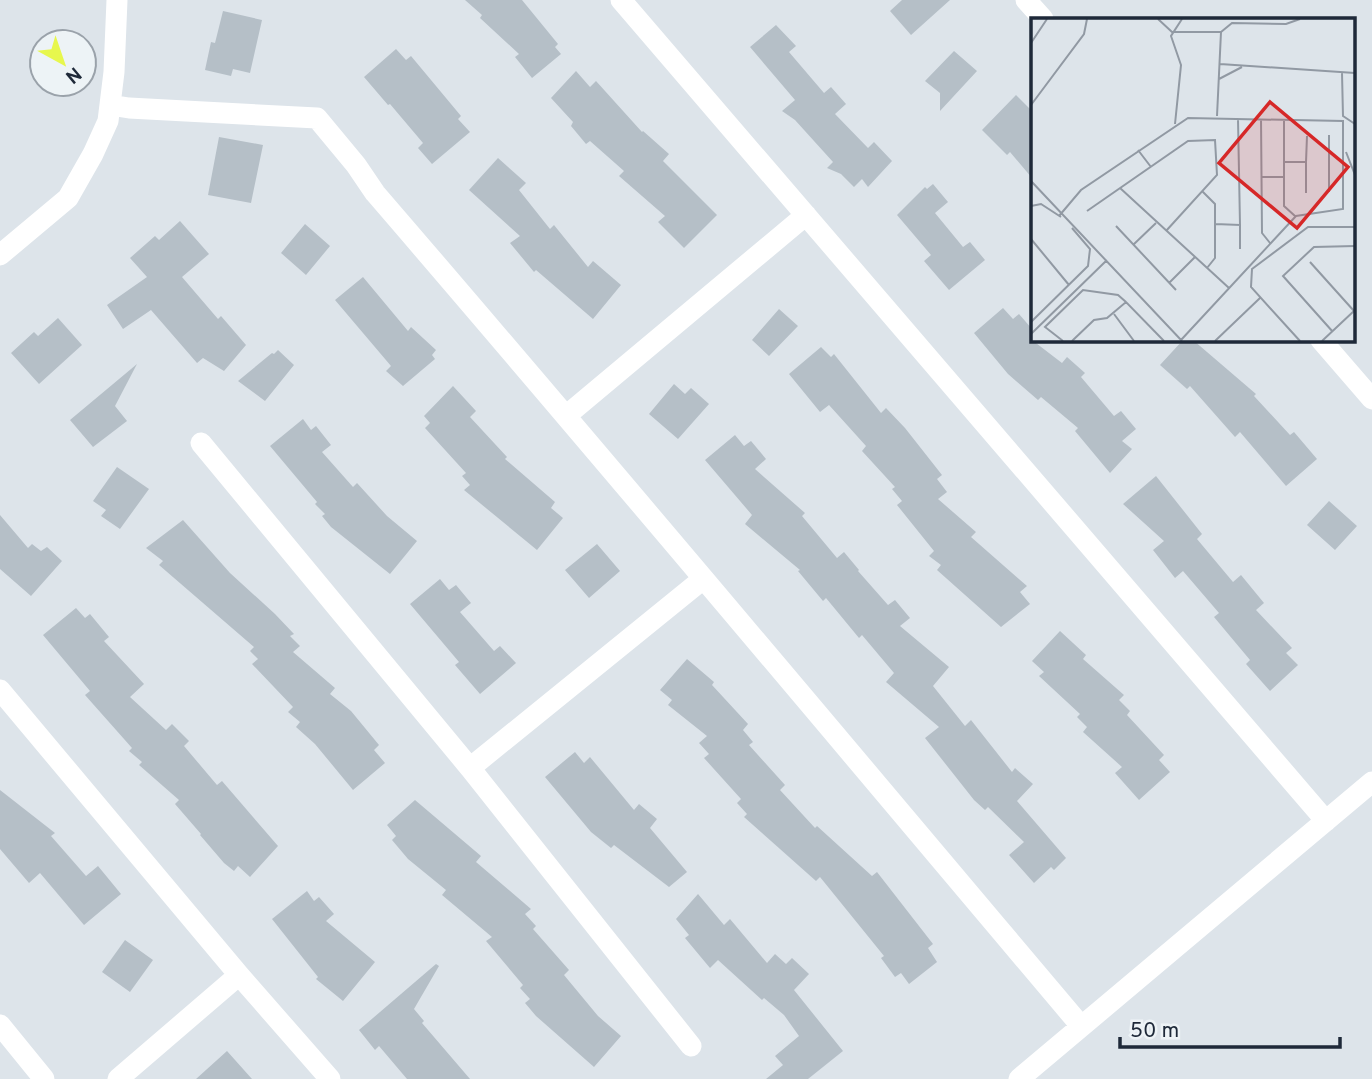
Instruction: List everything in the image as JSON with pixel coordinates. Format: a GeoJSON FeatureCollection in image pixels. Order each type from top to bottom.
{"type":"FeatureCollection","features":[{"type":"Feature","properties":{"kind":"street"},"geometry":{"type":"LineString","coordinates":[[0,255],[68,198],[93,154],[108,121],[114,72],[117,0]]}},
{"type":"Feature","properties":{"kind":"street"},"geometry":{"type":"LineString","coordinates":[[621,0],[1326,821]]}},
{"type":"Feature","properties":{"kind":"street"},"geometry":{"type":"LineString","coordinates":[[1026,0],[1041,18]]}},
{"type":"Feature","properties":{"kind":"street"},"geometry":{"type":"LineString","coordinates":[[110,105],[317,118],[375,193],[567,415],[1081,1026]]}},
{"type":"Feature","properties":{"kind":"street"},"geometry":{"type":"LineString","coordinates":[[567,415],[806,215]]}},
{"type":"Feature","properties":{"kind":"street"},"geometry":{"type":"LineString","coordinates":[[1322,341],[1372,399]]}},
{"type":"Feature","properties":{"kind":"street"},"geometry":{"type":"LineString","coordinates":[[201,443],[470,768],[691,1046]]}},
{"type":"Feature","properties":{"kind":"street"},"geometry":{"type":"LineString","coordinates":[[470,768],[703,579]]}},
{"type":"Feature","properties":{"kind":"street"},"geometry":{"type":"LineString","coordinates":[[0,690],[239,975],[330,1079]]}},
{"type":"Feature","properties":{"kind":"street"},"geometry":{"type":"LineString","coordinates":[[1019,1079],[1372,782]]}},
{"type":"Feature","properties":{"kind":"street"},"geometry":{"type":"LineString","coordinates":[[118,1079],[239,975]]}},
{"type":"Feature","properties":{"kind":"street"},"geometry":{"type":"LineString","coordinates":[[0,1025],[44,1079]]}},
{"type":"Feature","properties":{"kind":"building"},"geometry":{"type":"Polygon","coordinates":[[[465,0],[522,0],[558,44],[555,47],[561,54],[532,78],[515,57],[519,54],[480,18],[482,15],[465,0]]]}},
{"type":"Feature","properties":{"kind":"building"},"geometry":{"type":"Polygon","coordinates":[[[902,0],[950,0],[911,35],[890,11],[902,0]]]}},
{"type":"Feature","properties":{"kind":"building"},"geometry":{"type":"Polygon","coordinates":[[[223,11],[262,20],[250,73],[233,69],[231,76],[205,70],[211,42],[215,43],[223,11]]]}},
{"type":"Feature","properties":{"kind":"building"},"geometry":{"type":"Polygon","coordinates":[[[776,25],[796,46],[789,52],[824,93],[831,87],[846,104],[835,114],[868,148],[874,142],[892,161],[868,187],[862,179],[854,187],[841,174],[827,168],[833,162],[795,120],[782,111],[795,100],[750,47],[776,25]]]}},
{"type":"Feature","properties":{"kind":"building"},"geometry":{"type":"Polygon","coordinates":[[[396,49],[406,60],[411,56],[461,116],[458,119],[470,132],[432,164],[418,148],[423,143],[364,77],[396,49]]]}},
{"type":"Feature","properties":{"kind":"building"},"geometry":{"type":"Polygon","coordinates":[[[954,51],[977,71],[940,111],[940,93],[925,81],[954,51]]]}},
{"type":"Feature","properties":{"kind":"building"},"geometry":{"type":"Polygon","coordinates":[[[576,71],[590,87],[596,81],[642,132],[669,154],[663,161],[717,215],[684,248],[658,222],[665,216],[619,176],[624,171],[590,141],[586,144],[571,126],[573,122],[551,98],[576,71]]]}},
{"type":"Feature","properties":{"kind":"building"},"geometry":{"type":"Polygon","coordinates":[[[1016,95],[1031,110],[1031,177],[1010,152],[1007,155],[982,130],[1016,95]]]}},
{"type":"Feature","properties":{"kind":"building"},"geometry":{"type":"Polygon","coordinates":[[[219,137],[263,145],[251,203],[208,195],[219,137]]]}},
{"type":"Feature","properties":{"kind":"building"},"geometry":{"type":"Polygon","coordinates":[[[498,158],[526,183],[519,190],[550,229],[554,225],[588,267],[593,261],[621,285],[593,319],[536,270],[534,272],[510,243],[520,236],[469,190],[498,158]]]}},
{"type":"Feature","properties":{"kind":"building"},"geometry":{"type":"Polygon","coordinates":[[[933,184],[948,202],[935,213],[963,247],[970,242],[985,260],[949,290],[924,261],[931,255],[897,215],[925,187],[927,189],[933,184]]]}},
{"type":"Feature","properties":{"kind":"building"},"geometry":{"type":"Polygon","coordinates":[[[180,221],[209,254],[182,277],[218,319],[221,316],[246,345],[224,371],[203,358],[197,363],[151,310],[123,329],[107,305],[147,277],[130,258],[155,236],[159,240],[180,221]]]}},
{"type":"Feature","properties":{"kind":"building"},"geometry":{"type":"Polygon","coordinates":[[[305,224],[330,246],[306,275],[281,253],[305,224]]]}},
{"type":"Feature","properties":{"kind":"building"},"geometry":{"type":"Polygon","coordinates":[[[363,277],[408,331],[411,327],[436,350],[432,355],[435,359],[403,386],[386,371],[391,366],[335,300],[363,277]]]}},
{"type":"Feature","properties":{"kind":"building"},"geometry":{"type":"Polygon","coordinates":[[[1003,308],[1013,319],[1019,314],[1031,328],[1031,341],[1062,363],[1067,357],[1085,373],[1081,377],[1114,416],[1121,411],[1136,429],[1122,441],[1132,449],[1110,473],[1075,431],[1078,428],[1041,397],[1038,400],[1008,374],[974,333],[1003,308]]]}},
{"type":"Feature","properties":{"kind":"building"},"geometry":{"type":"Polygon","coordinates":[[[779,309],[798,326],[769,356],[752,340],[779,309]]]}},
{"type":"Feature","properties":{"kind":"building"},"geometry":{"type":"Polygon","coordinates":[[[58,318],[82,345],[39,384],[11,353],[34,332],[38,336],[58,318]]]}},
{"type":"Feature","properties":{"kind":"building"},"geometry":{"type":"Polygon","coordinates":[[[1182,341],[1194,341],[1256,394],[1254,396],[1290,435],[1294,432],[1317,459],[1286,486],[1240,432],[1235,437],[1190,386],[1187,389],[1160,365],[1182,341]]]}},
{"type":"Feature","properties":{"kind":"building"},"geometry":{"type":"Polygon","coordinates":[[[821,347],[831,357],[834,354],[881,413],[886,408],[905,428],[942,475],[937,479],[947,492],[938,499],[976,532],[971,537],[1027,586],[1020,592],[1030,604],[1001,627],[937,570],[941,565],[929,556],[934,551],[897,505],[902,501],[892,489],[895,487],[862,451],[866,446],[829,405],[820,412],[789,374],[821,347]]]}},
{"type":"Feature","properties":{"kind":"building"},"geometry":{"type":"Polygon","coordinates":[[[278,350],[294,365],[265,401],[238,381],[278,350]]]}},
{"type":"Feature","properties":{"kind":"building"},"geometry":{"type":"Polygon","coordinates":[[[137,364],[115,406],[127,421],[93,447],[70,420],[137,364]]]}},
{"type":"Feature","properties":{"kind":"building"},"geometry":{"type":"Polygon","coordinates":[[[674,384],[685,394],[691,388],[709,404],[678,439],[649,414],[674,384]]]}},
{"type":"Feature","properties":{"kind":"building"},"geometry":{"type":"Polygon","coordinates":[[[453,386],[476,411],[470,417],[507,457],[505,459],[555,502],[551,508],[563,518],[537,550],[464,490],[470,485],[462,476],[466,473],[425,428],[430,423],[424,416],[453,386]]]}},
{"type":"Feature","properties":{"kind":"building"},"geometry":{"type":"Polygon","coordinates":[[[303,419],[311,430],[316,426],[331,445],[322,452],[353,487],[357,483],[387,516],[417,541],[390,574],[331,527],[322,516],[325,514],[315,504],[317,502],[270,446],[303,419]]]}},
{"type":"Feature","properties":{"kind":"building"},"geometry":{"type":"Polygon","coordinates":[[[735,435],[744,446],[751,441],[766,459],[755,469],[805,513],[802,516],[837,558],[844,552],[888,605],[895,600],[910,618],[900,626],[949,667],[933,686],[965,726],[971,720],[1012,772],[1015,768],[1033,784],[1017,801],[1066,858],[1054,870],[1051,867],[1034,883],[1009,855],[1024,842],[988,807],[985,810],[974,800],[925,738],[939,727],[886,682],[894,673],[862,635],[859,638],[826,598],[823,601],[798,571],[800,570],[745,524],[752,515],[705,460],[735,435]]]}},
{"type":"Feature","properties":{"kind":"building"},"geometry":{"type":"Polygon","coordinates":[[[117,467],[149,489],[120,529],[101,516],[106,510],[93,501],[117,467]]]}},
{"type":"Feature","properties":{"kind":"building"},"geometry":{"type":"Polygon","coordinates":[[[1156,476],[1202,534],[1197,539],[1233,582],[1241,575],[1264,603],[1256,610],[1292,648],[1286,653],[1298,665],[1270,691],[1246,664],[1250,660],[1214,617],[1219,613],[1183,571],[1175,578],[1153,550],[1164,541],[1123,504],[1156,476]]]}},
{"type":"Feature","properties":{"kind":"building"},"geometry":{"type":"Polygon","coordinates":[[[1329,501],[1357,526],[1335,550],[1307,525],[1329,501]]]}},
{"type":"Feature","properties":{"kind":"building"},"geometry":{"type":"Polygon","coordinates":[[[0,515],[28,548],[32,544],[41,551],[47,547],[62,561],[31,596],[0,569],[0,515]]]}},
{"type":"Feature","properties":{"kind":"building"},"geometry":{"type":"Polygon","coordinates":[[[183,520],[230,573],[294,634],[290,636],[300,646],[293,652],[335,688],[330,694],[351,711],[379,745],[374,750],[385,763],[353,790],[315,744],[296,727],[300,722],[288,712],[293,707],[252,664],[258,659],[250,651],[254,647],[159,565],[163,561],[146,548],[183,520]]]}},
{"type":"Feature","properties":{"kind":"building"},"geometry":{"type":"Polygon","coordinates":[[[597,544],[620,571],[589,598],[565,570],[597,544]]]}},
{"type":"Feature","properties":{"kind":"building"},"geometry":{"type":"Polygon","coordinates":[[[440,579],[449,590],[456,585],[471,603],[460,612],[494,651],[500,646],[516,663],[480,694],[455,665],[459,662],[410,604],[440,579]]]}},
{"type":"Feature","properties":{"kind":"building"},"geometry":{"type":"Polygon","coordinates":[[[76,608],[85,618],[90,614],[109,637],[104,641],[144,684],[130,697],[166,730],[172,724],[189,741],[184,746],[217,785],[222,781],[278,846],[250,877],[238,866],[234,871],[224,863],[175,804],[179,800],[139,765],[142,762],[129,751],[132,748],[85,695],[90,691],[43,635],[76,608]]]}},
{"type":"Feature","properties":{"kind":"building"},"geometry":{"type":"Polygon","coordinates":[[[1060,631],[1086,655],[1083,659],[1124,695],[1119,700],[1130,711],[1127,715],[1164,755],[1159,760],[1170,772],[1139,800],[1115,773],[1122,767],[1083,732],[1087,727],[1077,717],[1080,714],[1039,676],[1044,672],[1032,661],[1060,631]]]}},
{"type":"Feature","properties":{"kind":"building"},"geometry":{"type":"Polygon","coordinates":[[[687,659],[714,682],[712,685],[748,724],[743,730],[753,742],[749,745],[785,785],[780,790],[815,828],[817,826],[872,876],[877,872],[933,944],[928,948],[937,962],[909,984],[901,973],[895,977],[881,958],[884,956],[820,877],[816,881],[744,817],[747,814],[737,803],[741,799],[704,758],[709,754],[699,743],[707,736],[668,705],[672,700],[660,690],[687,659]]]}},
{"type":"Feature","properties":{"kind":"building"},"geometry":{"type":"Polygon","coordinates":[[[575,752],[584,763],[590,757],[634,810],[639,804],[657,819],[650,828],[687,872],[669,887],[614,845],[611,848],[591,832],[545,777],[575,752]]]}},
{"type":"Feature","properties":{"kind":"building"},"geometry":{"type":"Polygon","coordinates":[[[0,790],[55,833],[51,836],[86,876],[98,866],[121,894],[84,925],[40,873],[29,883],[0,849],[0,790]]]}},
{"type":"Feature","properties":{"kind":"building"},"geometry":{"type":"Polygon","coordinates":[[[415,800],[481,856],[476,862],[531,909],[525,914],[536,926],[533,929],[569,970],[564,975],[598,1016],[621,1036],[594,1067],[525,1003],[530,999],[520,988],[523,985],[486,941],[492,937],[442,895],[446,890],[408,859],[392,840],[396,836],[387,825],[415,800]]]}},
{"type":"Feature","properties":{"kind":"building"},"geometry":{"type":"Polygon","coordinates":[[[307,891],[314,901],[319,897],[334,914],[326,921],[375,962],[343,1001],[316,979],[318,977],[272,919],[307,891]]]}},
{"type":"Feature","properties":{"kind":"building"},"geometry":{"type":"Polygon","coordinates":[[[698,894],[724,925],[730,919],[767,963],[775,954],[786,964],[792,958],[809,974],[794,990],[843,1051],[808,1079],[766,1079],[783,1065],[775,1056],[799,1036],[784,1015],[764,998],[762,1000],[718,960],[710,968],[685,938],[689,935],[676,919],[698,894]]]}},
{"type":"Feature","properties":{"kind":"building"},"geometry":{"type":"Polygon","coordinates":[[[125,940],[153,960],[130,992],[102,972],[125,940]]]}},
{"type":"Feature","properties":{"kind":"building"},"geometry":{"type":"Polygon","coordinates":[[[436,964],[439,966],[414,1009],[424,1021],[422,1023],[470,1079],[407,1079],[379,1046],[375,1050],[359,1030],[436,964]]]}},
{"type":"Feature","properties":{"kind":"building"},"geometry":{"type":"Polygon","coordinates":[[[227,1051],[252,1079],[196,1079],[227,1051]]]}}]}
